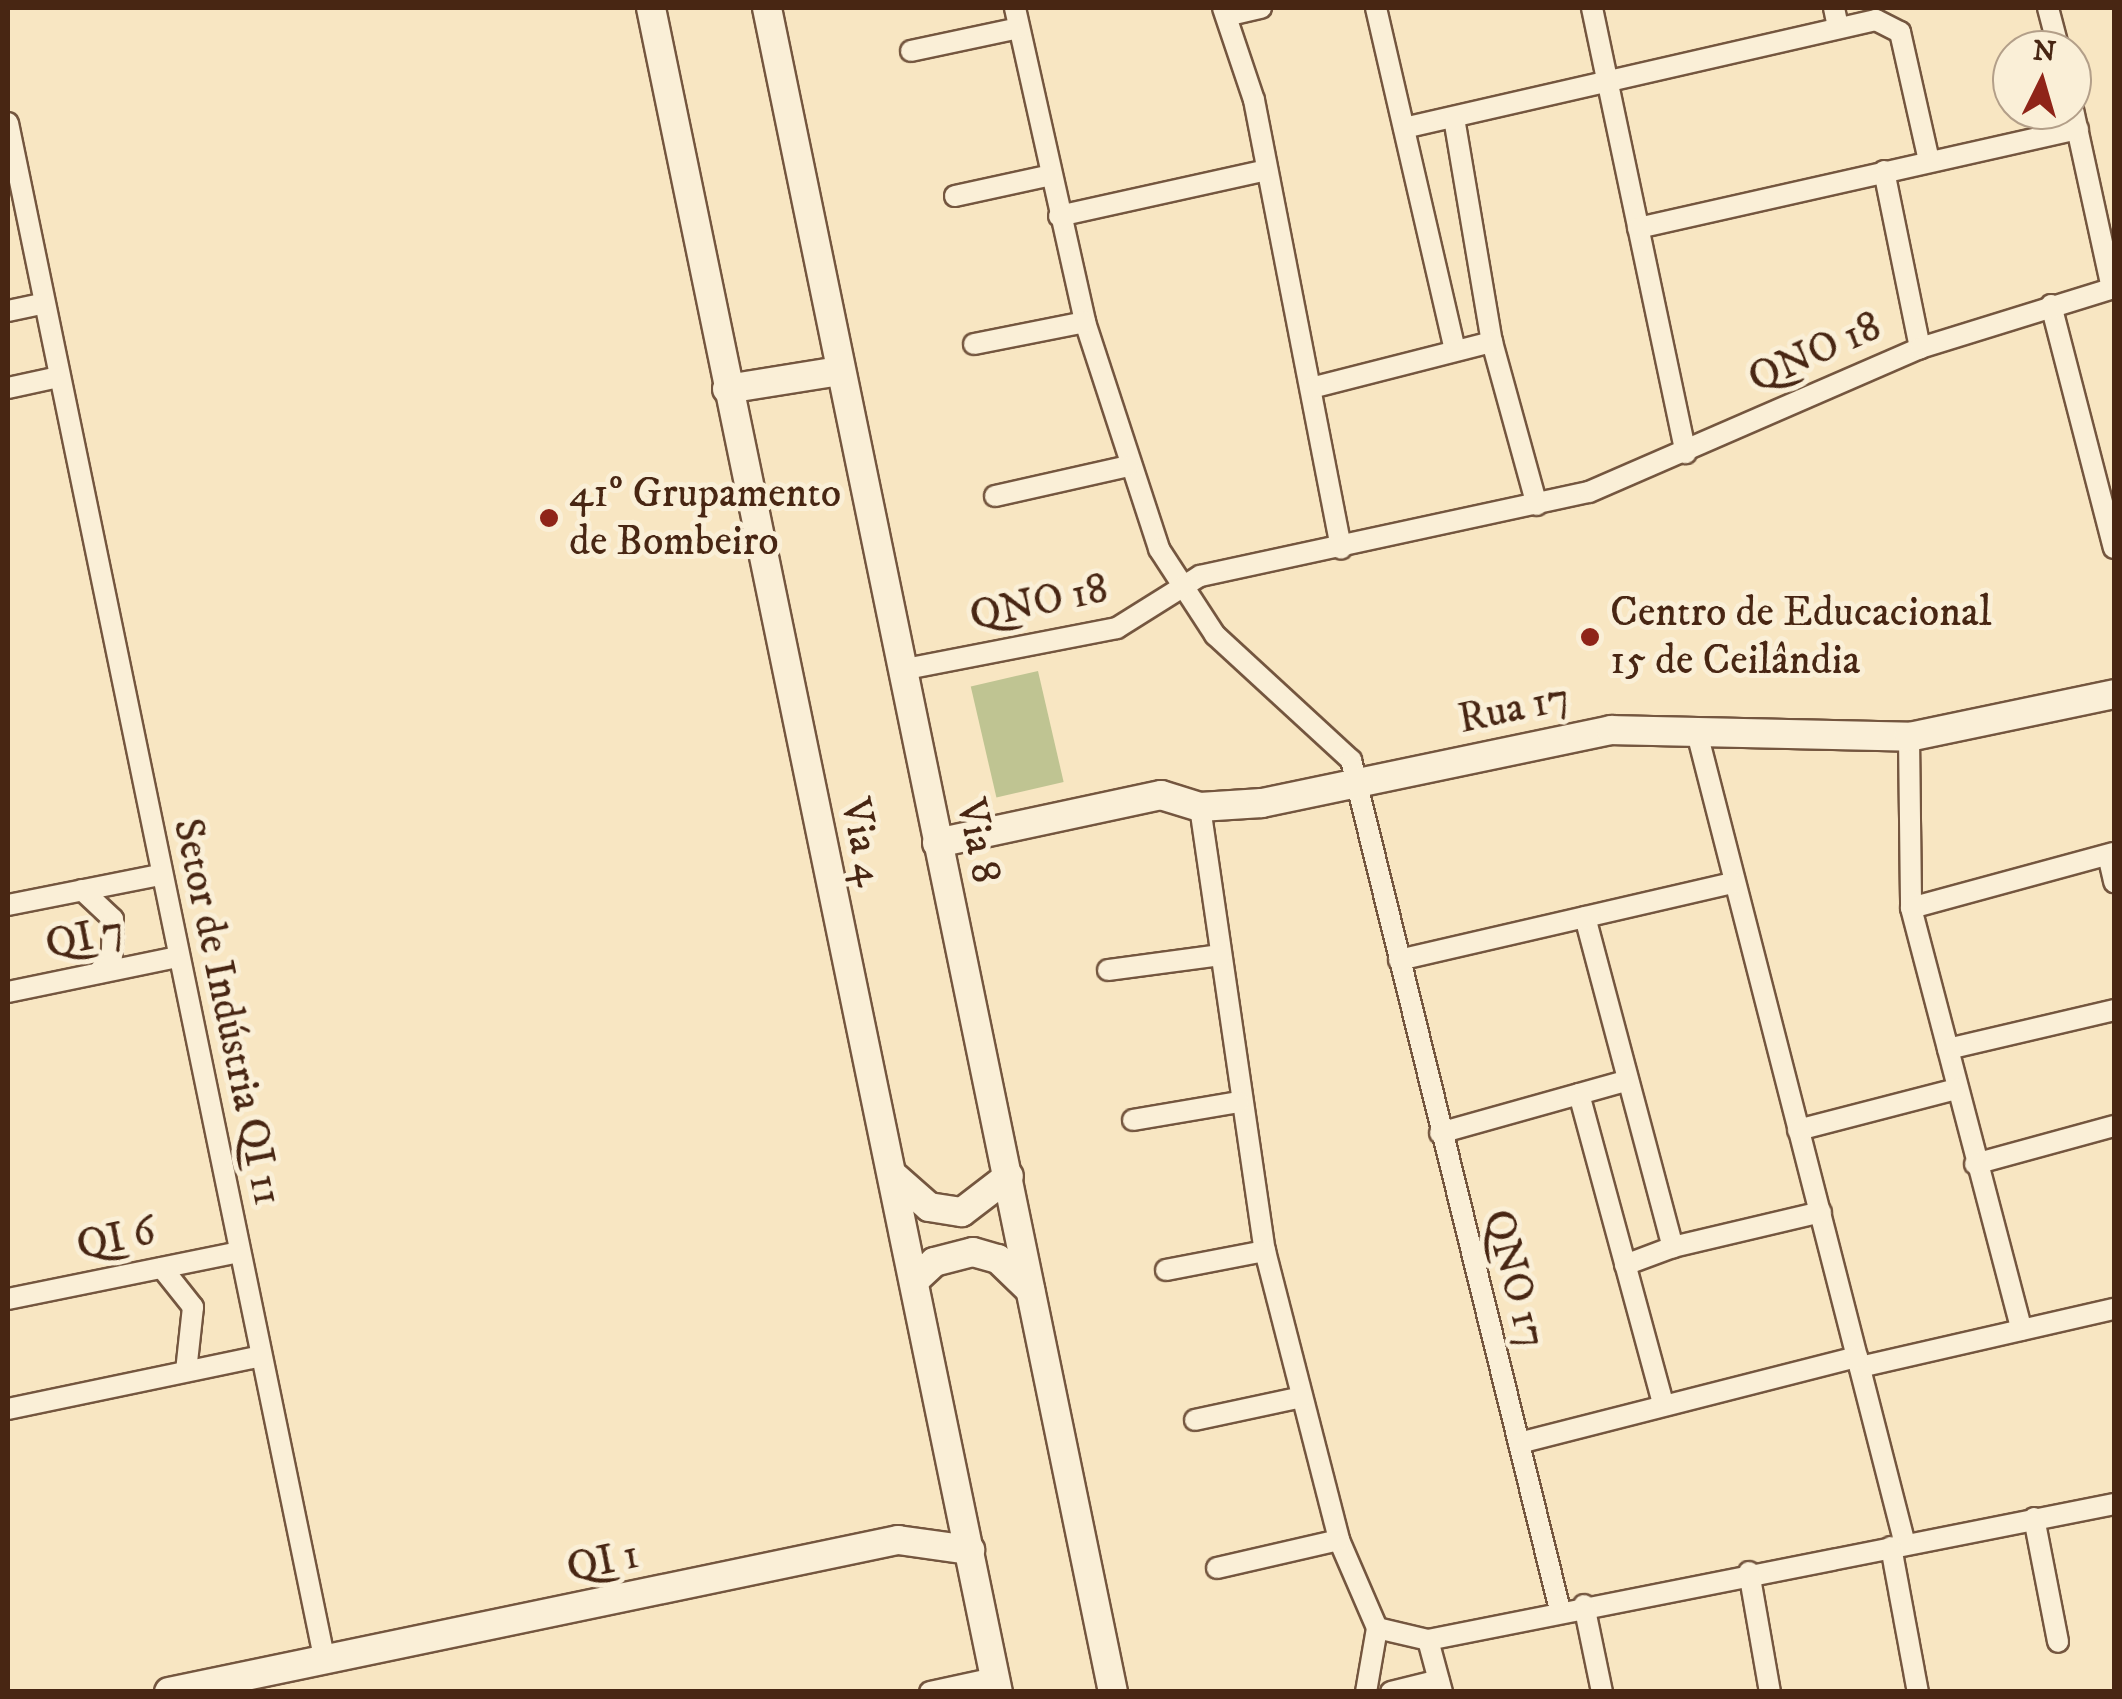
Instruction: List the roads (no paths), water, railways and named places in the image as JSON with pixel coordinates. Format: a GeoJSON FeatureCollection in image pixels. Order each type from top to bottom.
{"type":"FeatureCollection","features":[{"type":"Feature","properties":{"kind":"main road","name":"Via 4"},"geometry":{"type":"LineString","coordinates":[[651,8],[727,389],[896,1177],[996,1685]]}},
{"type":"Feature","properties":{"kind":"main road","name":"Via 8"},"geometry":{"type":"LineString","coordinates":[[767,8],[1113,1692]]}},
{"type":"Feature","properties":{"kind":"main road"},"geometry":{"type":"LineString","coordinates":[[727,389],[839,371]]}},
{"type":"Feature","properties":{"kind":"main road","name":"Rua 17"},"geometry":{"type":"LineString","coordinates":[[937,842],[1161,794],[1200,807],[1359,784],[1571,736],[1696,729],[1909,737],[2114,694]]}},
{"type":"Feature","properties":{"kind":"main road"},"geometry":{"type":"LineString","coordinates":[[896,1177],[929,1207],[962,1212],[1009,1176]]}},
{"type":"Feature","properties":{"kind":"main road"},"geometry":{"type":"LineString","coordinates":[[916,1279],[934,1262],[973,1252],[998,1259],[1030,1290]]}},
{"type":"Feature","properties":{"kind":"main road","name":"QI 1"},"geometry":{"type":"LineString","coordinates":[[898,1540],[959,1497]]}},
{"type":"Feature","properties":{"kind":"main road","name":"QI 1"},"geometry":{"type":"LineString","coordinates":[[170,1692],[898,1540],[970,1550]]}},
{"type":"Feature","properties":{"kind":"street"},"geometry":{"type":"LineString","coordinates":[[1261,8],[1226,11],[1267,170],[1341,549]]}},
{"type":"Feature","properties":{"kind":"street"},"geometry":{"type":"LineString","coordinates":[[1376,8],[1455,350]]}},
{"type":"Feature","properties":{"kind":"street"},"geometry":{"type":"LineString","coordinates":[[1592,8],[1686,453]]}},
{"type":"Feature","properties":{"kind":"street"},"geometry":{"type":"LineString","coordinates":[[1404,128],[1606,86],[1836,17],[1876,20],[1900,32],[1929,161]]}},
{"type":"Feature","properties":{"kind":"street","name":"QNO 18"},"geometry":{"type":"LineString","coordinates":[[911,51],[1017,18],[1047,176],[1085,322],[1128,466],[1178,586],[1214,635],[1341,746],[1359,784]]}},
{"type":"Feature","properties":{"kind":"street"},"geometry":{"type":"LineString","coordinates":[[1454,118],[1492,342],[1537,505]]}},
{"type":"Feature","properties":{"kind":"street","name":"Setor de Indústria QI 11"},"geometry":{"type":"LineString","coordinates":[[8,123],[54,378],[325,1662]]}},
{"type":"Feature","properties":{"kind":"street"},"geometry":{"type":"LineString","coordinates":[[1638,228],[2073,130]]}},
{"type":"Feature","properties":{"kind":"street","name":"QNO 18"},"geometry":{"type":"LineString","coordinates":[[902,670],[1117,628],[1145,618],[1178,586],[1537,505],[1686,453],[1920,348],[2113,288],[2078,130]]}},
{"type":"Feature","properties":{"kind":"street"},"geometry":{"type":"LineString","coordinates":[[1059,216],[1267,170]]}},
{"type":"Feature","properties":{"kind":"street","name":"QNO 18"},"geometry":{"type":"LineString","coordinates":[[1884,171],[1920,348]]}},
{"type":"Feature","properties":{"kind":"street"},"geometry":{"type":"LineString","coordinates":[[955,196],[1047,176]]}},
{"type":"Feature","properties":{"kind":"street"},"geometry":{"type":"LineString","coordinates":[[8,311],[42,304]]}},
{"type":"Feature","properties":{"kind":"street"},"geometry":{"type":"LineString","coordinates":[[2051,305],[2114,548]]}},
{"type":"Feature","properties":{"kind":"street"},"geometry":{"type":"LineString","coordinates":[[974,344],[1085,322]]}},
{"type":"Feature","properties":{"kind":"street"},"geometry":{"type":"LineString","coordinates":[[1311,388],[1492,342]]}},
{"type":"Feature","properties":{"kind":"street"},"geometry":{"type":"LineString","coordinates":[[8,388],[54,378]]}},
{"type":"Feature","properties":{"kind":"street"},"geometry":{"type":"LineString","coordinates":[[995,496],[1128,466]]}},
{"type":"Feature","properties":{"kind":"street"},"geometry":{"type":"LineString","coordinates":[[1696,729],[1732,883],[1858,1362],[1898,1545],[1918,1692]]}},
{"type":"Feature","properties":{"kind":"street"},"geometry":{"type":"LineString","coordinates":[[1909,737],[1911,908],[1975,1164],[2022,1330]]}},
{"type":"Feature","properties":{"kind":"street","name":"QNO 17"},"geometry":{"type":"LineString","coordinates":[[1359,784],[1440,1133],[1560,1610]]}},
{"type":"Feature","properties":{"kind":"street"},"geometry":{"type":"LineString","coordinates":[[1200,807],[1238,1102],[1265,1252],[1339,1540],[1377,1628],[1366,1692]]}},
{"type":"Feature","properties":{"kind":"street"},"geometry":{"type":"LineString","coordinates":[[1911,908],[2111,854],[2114,882]]}},
{"type":"Feature","properties":{"kind":"street"},"geometry":{"type":"LineString","coordinates":[[8,905],[160,876]]}},
{"type":"Feature","properties":{"kind":"street"},"geometry":{"type":"LineString","coordinates":[[1399,960],[1732,883]]}},
{"type":"Feature","properties":{"kind":"street"},"geometry":{"type":"LineString","coordinates":[[82,890],[114,920],[112,956],[98,973]]}},
{"type":"Feature","properties":{"kind":"street"},"geometry":{"type":"LineString","coordinates":[[1585,917],[1673,1248]]}},
{"type":"Feature","properties":{"kind":"street"},"geometry":{"type":"LineString","coordinates":[[1108,970],[1220,955]]}},
{"type":"Feature","properties":{"kind":"street","name":"QI 7"},"geometry":{"type":"LineString","coordinates":[[8,992],[177,957]]}},
{"type":"Feature","properties":{"kind":"street"},"geometry":{"type":"LineString","coordinates":[[1948,1049],[2114,1010]]}},
{"type":"Feature","properties":{"kind":"street"},"geometry":{"type":"LineString","coordinates":[[1440,1133],[1628,1080]]}},
{"type":"Feature","properties":{"kind":"street"},"geometry":{"type":"LineString","coordinates":[[1798,1130],[1957,1088]]}},
{"type":"Feature","properties":{"kind":"street"},"geometry":{"type":"LineString","coordinates":[[1579,1094],[1663,1404]]}},
{"type":"Feature","properties":{"kind":"street"},"geometry":{"type":"LineString","coordinates":[[1133,1120],[1238,1102]]}},
{"type":"Feature","properties":{"kind":"street"},"geometry":{"type":"LineString","coordinates":[[1975,1164],[2114,1126]]}},
{"type":"Feature","properties":{"kind":"street"},"geometry":{"type":"LineString","coordinates":[[1625,1265],[1673,1248],[1820,1212]]}},
{"type":"Feature","properties":{"kind":"street","name":"QI 6"},"geometry":{"type":"LineString","coordinates":[[8,1300],[240,1252]]}},
{"type":"Feature","properties":{"kind":"street"},"geometry":{"type":"LineString","coordinates":[[1166,1270],[1265,1252]]}},
{"type":"Feature","properties":{"kind":"street"},"geometry":{"type":"LineString","coordinates":[[162,1268],[192,1306],[186,1371]]}},
{"type":"Feature","properties":{"kind":"street"},"geometry":{"type":"LineString","coordinates":[[1519,1443],[1663,1404],[2114,1309]]}},
{"type":"Feature","properties":{"kind":"street"},"geometry":{"type":"LineString","coordinates":[[8,1409],[261,1356]]}},
{"type":"Feature","properties":{"kind":"street"},"geometry":{"type":"LineString","coordinates":[[1195,1420],[1302,1398]]}},
{"type":"Feature","properties":{"kind":"street"},"geometry":{"type":"LineString","coordinates":[[1377,1628],[1428,1640],[1749,1572],[2114,1504]]}},
{"type":"Feature","properties":{"kind":"street"},"geometry":{"type":"LineString","coordinates":[[2034,1518],[2058,1642]]}},
{"type":"Feature","properties":{"kind":"street"},"geometry":{"type":"LineString","coordinates":[[1217,1568],[1339,1540]]}},
{"type":"Feature","properties":{"kind":"street"},"geometry":{"type":"LineString","coordinates":[[1749,1572],[1770,1692]]}},
{"type":"Feature","properties":{"kind":"street"},"geometry":{"type":"LineString","coordinates":[[1584,1605],[1602,1692]]}},
{"type":"Feature","properties":{"kind":"street"},"geometry":{"type":"LineString","coordinates":[[1391,1692],[1440,1686],[1428,1640]]}},
{"type":"Feature","properties":{"kind":"street"},"geometry":{"type":"LineString","coordinates":[[930,1692],[996,1685]]}},
{"type":"Feature","properties":{"kind":"place","name":"41º Grupamento de Bombeiro"},"geometry":{"type":"Point","coordinates":[549,518]}},
{"type":"Feature","properties":{"kind":"place","name":"Centro de Educacional 15 de Ceilândia"},"geometry":{"type":"Point","coordinates":[1590,637]}}]}
